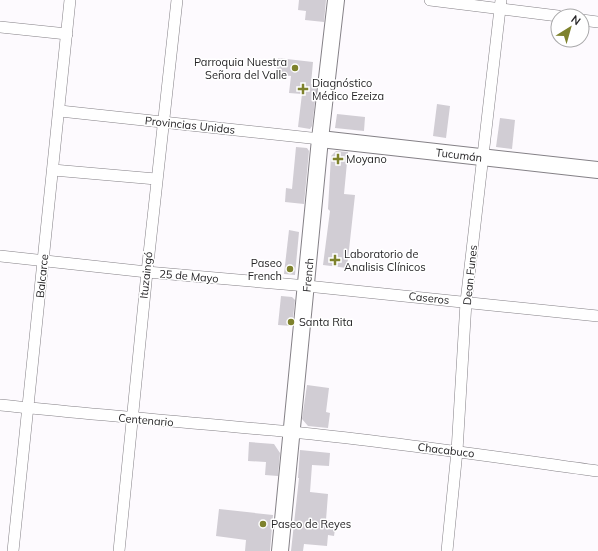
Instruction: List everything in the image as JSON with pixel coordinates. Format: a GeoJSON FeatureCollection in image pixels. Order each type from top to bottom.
{"type":"FeatureCollection","features":[{"type":"Feature","properties":{"kind":"street","name":"Balcarce"},"geometry":{"type":"LineString","coordinates":[[12,551],[60,111],[70,0]]}},
{"type":"Feature","properties":{"kind":"street","name":"Ituzaingó"},"geometry":{"type":"LineString","coordinates":[[120,551],[156,179],[177,0]]}},
{"type":"Feature","properties":{"kind":"street","name":"French"},"geometry":{"type":"LineString","coordinates":[[280,551],[293,432],[320,139],[336,0]]}},
{"type":"Feature","properties":{"kind":"street"},"geometry":{"type":"LineString","coordinates":[[430,0],[501,4],[550,14]]}},
{"type":"Feature","properties":{"kind":"street","name":"Dean Funes"},"geometry":{"type":"LineString","coordinates":[[447,551],[457,451],[466,302],[501,4]]}},
{"type":"Feature","properties":{"kind":"street"},"geometry":{"type":"LineString","coordinates":[[0,26],[67,34]]}},
{"type":"Feature","properties":{"kind":"street","name":"Provincias Unidas"},"geometry":{"type":"LineString","coordinates":[[60,111],[320,139]]}},
{"type":"Feature","properties":{"kind":"street","name":"Tucumán"},"geometry":{"type":"LineString","coordinates":[[320,139],[598,170]]}},
{"type":"Feature","properties":{"kind":"street"},"geometry":{"type":"LineString","coordinates":[[53,170],[156,179]]}},
{"type":"Feature","properties":{"kind":"street","name":"25 de Mayo"},"geometry":{"type":"LineString","coordinates":[[0,256],[147,272],[307,286]]}},
{"type":"Feature","properties":{"kind":"street","name":"Caseros"},"geometry":{"type":"LineString","coordinates":[[307,286],[598,316]]}},
{"type":"Feature","properties":{"kind":"street","name":"Centenario"},"geometry":{"type":"LineString","coordinates":[[0,405],[132,419],[293,432]]}},
{"type":"Feature","properties":{"kind":"street","name":"Chacabuco"},"geometry":{"type":"LineString","coordinates":[[293,432],[457,451],[598,471]]}},
{"type":"Feature","properties":{"kind":"building"},"geometry":{"type":"Polygon","coordinates":[[[299,0],[326,0],[324,22],[305,20],[306,11],[298,10],[299,0]]]}},
{"type":"Feature","properties":{"kind":"building"},"geometry":{"type":"Polygon","coordinates":[[[278,58],[313,62],[311,84],[317,85],[312,126],[310,129],[298,127],[302,94],[289,93],[291,76],[276,74],[278,58]]]}},
{"type":"Feature","properties":{"kind":"building"},"geometry":{"type":"Polygon","coordinates":[[[437,104],[450,106],[446,138],[433,136],[437,104]]]}},
{"type":"Feature","properties":{"kind":"building"},"geometry":{"type":"Polygon","coordinates":[[[337,114],[365,117],[364,131],[335,128],[337,114]]]}},
{"type":"Feature","properties":{"kind":"building"},"geometry":{"type":"Polygon","coordinates":[[[500,118],[515,120],[512,149],[496,147],[500,118]]]}},
{"type":"Feature","properties":{"kind":"building"},"geometry":{"type":"Polygon","coordinates":[[[296,147],[307,148],[309,151],[304,204],[285,202],[286,188],[292,189],[296,147]]]}},
{"type":"Feature","properties":{"kind":"building"},"geometry":{"type":"Polygon","coordinates":[[[336,151],[348,152],[344,194],[355,195],[347,268],[323,265],[330,211],[328,209],[331,156],[336,151]]]}},
{"type":"Feature","properties":{"kind":"building"},"geometry":{"type":"Polygon","coordinates":[[[289,230],[299,232],[295,275],[284,274],[289,230]]]}},
{"type":"Feature","properties":{"kind":"building"},"geometry":{"type":"Polygon","coordinates":[[[281,296],[292,297],[295,300],[292,326],[278,325],[281,296]]]}},
{"type":"Feature","properties":{"kind":"building"},"geometry":{"type":"Polygon","coordinates":[[[307,385],[329,388],[326,412],[330,413],[328,428],[308,426],[302,419],[307,385]]]}},
{"type":"Feature","properties":{"kind":"building"},"geometry":{"type":"Polygon","coordinates":[[[249,442],[274,444],[280,453],[278,476],[265,475],[266,462],[248,461],[249,442]]]}},
{"type":"Feature","properties":{"kind":"building"},"geometry":{"type":"Polygon","coordinates":[[[300,450],[330,453],[329,466],[312,465],[310,492],[328,494],[326,520],[336,522],[334,536],[328,535],[327,546],[304,544],[303,551],[291,551],[299,478],[300,450]]]}},
{"type":"Feature","properties":{"kind":"building","name":"Paseo de Reyes"},"geometry":{"type":"Polygon","coordinates":[[[219,509],[273,515],[270,551],[245,551],[246,540],[216,536],[219,509]]]}},
{"type":"Feature","properties":{"kind":"place","name":"Parroquia Nuestra Señora del Valle"},"geometry":{"type":"Point","coordinates":[295,68]}},
{"type":"Feature","properties":{"kind":"place","name":"Diagnóstico Médico Ezeiza"},"geometry":{"type":"Point","coordinates":[303,89]}},
{"type":"Feature","properties":{"kind":"place","name":"Moyano"},"geometry":{"type":"Point","coordinates":[338,159]}},
{"type":"Feature","properties":{"kind":"place","name":"Laboratorio de Analisis Clínicos"},"geometry":{"type":"Point","coordinates":[335,260]}},
{"type":"Feature","properties":{"kind":"place","name":"Paseo French"},"geometry":{"type":"Point","coordinates":[290,269]}},
{"type":"Feature","properties":{"kind":"place","name":"Santa Rita"},"geometry":{"type":"Point","coordinates":[291,322]}},
{"type":"Feature","properties":{"kind":"place","name":"Paseo de Reyes"},"geometry":{"type":"Point","coordinates":[263,524]}}]}
